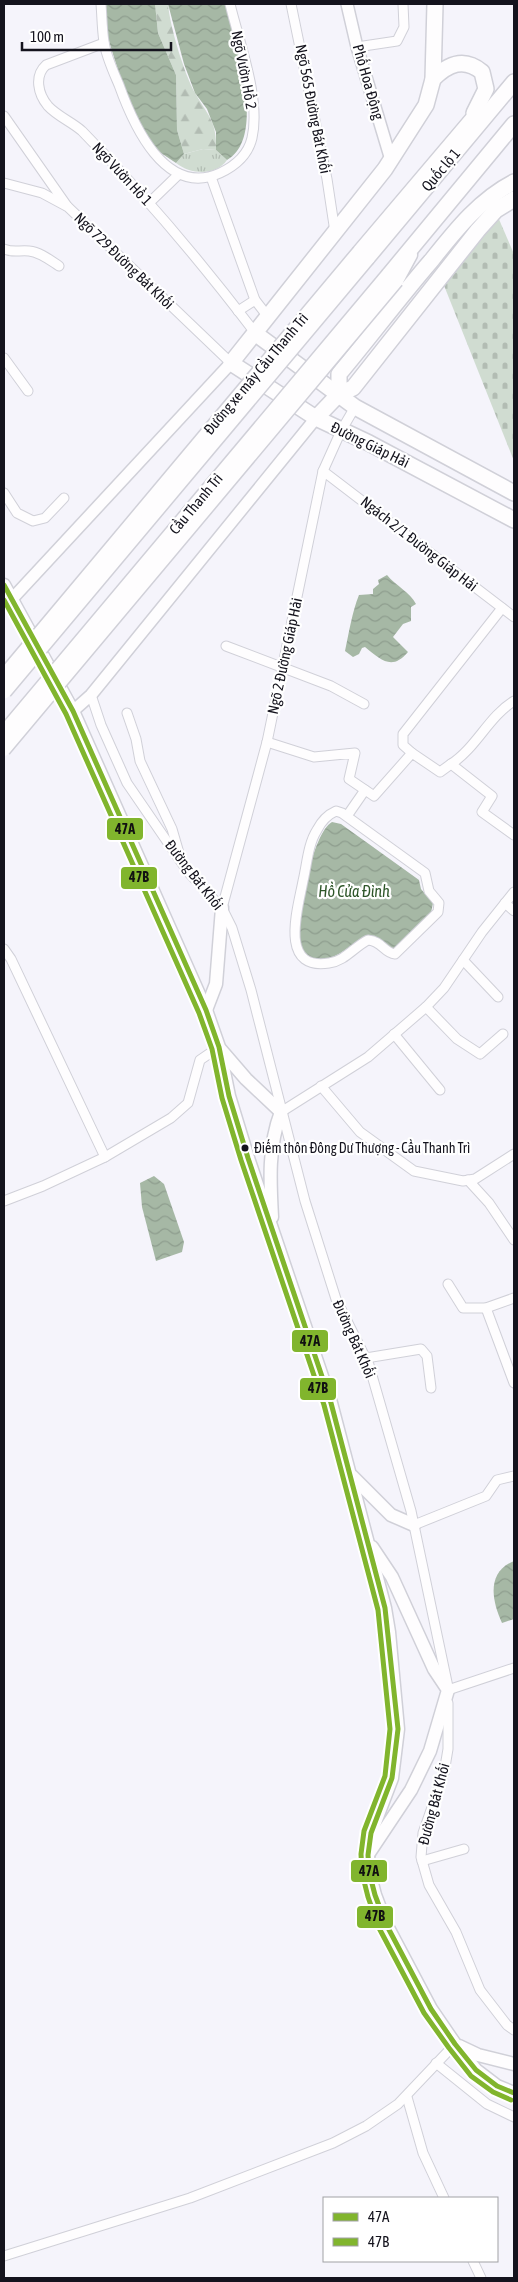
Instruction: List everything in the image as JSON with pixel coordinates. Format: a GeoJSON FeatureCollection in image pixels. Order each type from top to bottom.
{"type":"FeatureCollection","features":[{"type":"Feature","properties":{"kind":"highway"},"geometry":{"type":"LineString","coordinates":[[430,4],[434,34]]}},
{"type":"Feature","properties":{"kind":"highway"},"geometry":{"type":"LineString","coordinates":[[231,363],[350,215],[390,160],[426,105],[433,79],[435,4]]}},
{"type":"Feature","properties":{"kind":"highway"},"geometry":{"type":"LineString","coordinates":[[433,79],[444,68],[454,64],[476,67],[482,72],[486,89],[474,113]]}},
{"type":"Feature","properties":{"kind":"highway","name":"Quốc lộ 1"},"geometry":{"type":"LineString","coordinates":[[363,254],[514,81]]}},
{"type":"Feature","properties":{"kind":"highway","name":"Quốc lộ 1"},"geometry":{"type":"LineString","coordinates":[[393,278],[420,237],[514,124]]}},
{"type":"Feature","properties":{"kind":"highway"},"geometry":{"type":"LineString","coordinates":[[471,177],[514,135]]}},
{"type":"Feature","properties":{"kind":"highway"},"geometry":{"type":"LineString","coordinates":[[471,177],[514,139]]}},
{"type":"Feature","properties":{"kind":"highway"},"geometry":{"type":"LineString","coordinates":[[339,394],[339,374],[417,277],[468,217],[488,198],[514,182]]}},
{"type":"Feature","properties":{"kind":"highway"},"geometry":{"type":"LineString","coordinates":[[316,418],[339,394],[354,388],[478,230],[496,210],[514,199]]}},
{"type":"Feature","properties":{"kind":"highway","name":"Cầu Thanh Trì"},"geometry":{"type":"LineString","coordinates":[[4,691],[363,254]]}},
{"type":"Feature","properties":{"kind":"highway","name":"Cầu Thanh Trì"},"geometry":{"type":"LineString","coordinates":[[4,734],[393,278]]}},
{"type":"Feature","properties":{"kind":"highway","name":"Đường Giáp Hải"},"geometry":{"type":"LineString","coordinates":[[256,334],[356,408],[514,493]]}},
{"type":"Feature","properties":{"kind":"highway","name":"Đường Giáp Hải"},"geometry":{"type":"LineString","coordinates":[[231,363],[316,418],[369,443],[514,520]]}},
{"type":"Feature","properties":{"kind":"main road","name":"Phố Hoa Động"},"geometry":{"type":"LineString","coordinates":[[347,4],[357,47],[390,160]]}},
{"type":"Feature","properties":{"kind":"main road","name":"Đường xe máy Cầu Thanh Trì"},"geometry":{"type":"LineString","coordinates":[[4,675],[363,254],[474,113],[514,81]]}},
{"type":"Feature","properties":{"kind":"main road"},"geometry":{"type":"LineString","coordinates":[[4,750],[393,278]]}},
{"type":"Feature","properties":{"kind":"main road"},"geometry":{"type":"LineString","coordinates":[[8,603],[231,363]]}},
{"type":"Feature","properties":{"kind":"main road"},"geometry":{"type":"LineString","coordinates":[[73,711],[91,695],[316,418]]}},
{"type":"Feature","properties":{"kind":"main road"},"geometry":{"type":"LineString","coordinates":[[4,585],[8,603],[73,711],[206,1010],[219,1047],[234,1114],[272,1232],[331,1403],[367,1538],[389,1632],[398,1729],[392,1778],[371,1833],[368,1855],[369,1872],[375,1895],[386,1924],[432,2009],[454,2044],[476,2070],[498,2086],[514,2093]]}},
{"type":"Feature","properties":{"kind":"main road"},"geometry":{"type":"LineString","coordinates":[[206,1010],[216,984],[222,908]]}},
{"type":"Feature","properties":{"kind":"main road"},"geometry":{"type":"LineString","coordinates":[[219,1047],[246,1079],[281,1112],[273,1136],[270,1158],[272,1232]]}},
{"type":"Feature","properties":{"kind":"main road"},"geometry":{"type":"LineString","coordinates":[[350,1474],[391,1515],[414,1525]]}},
{"type":"Feature","properties":{"kind":"main road"},"geometry":{"type":"LineString","coordinates":[[367,1538],[392,1577],[434,1669],[448,1690],[430,1751],[419,1774],[411,1790],[368,1855]]}},
{"type":"Feature","properties":{"kind":"main road"},"geometry":{"type":"LineString","coordinates":[[454,2044],[478,2055],[514,2064]]}},
{"type":"Feature","properties":{"kind":"street"},"geometry":{"type":"LineString","coordinates":[[101,4],[104,43],[130,115],[141,136],[158,157],[179,174],[211,177],[256,300],[269,318]]}},
{"type":"Feature","properties":{"kind":"street","name":"Ngõ Vườn Hồ 2"},"geometry":{"type":"LineString","coordinates":[[211,177],[231,167],[244,155],[250,146],[254,129],[252,93],[230,4]]}},
{"type":"Feature","properties":{"kind":"street","name":"Ngõ 565 Đường Bát Khối"},"geometry":{"type":"LineString","coordinates":[[292,4],[335,232]]}},
{"type":"Feature","properties":{"kind":"street"},"geometry":{"type":"LineString","coordinates":[[357,47],[398,41],[404,28],[403,4]]}},
{"type":"Feature","properties":{"kind":"street","name":"Ngõ Vườn Hồ 1"},"geometry":{"type":"LineString","coordinates":[[104,43],[46,65],[40,72],[39,84],[48,106],[81,130],[149,203],[190,250],[256,334]]}},
{"type":"Feature","properties":{"kind":"street"},"geometry":{"type":"LineString","coordinates":[[4,116],[68,207]]}},
{"type":"Feature","properties":{"kind":"street"},"geometry":{"type":"LineString","coordinates":[[149,203],[179,174]]}},
{"type":"Feature","properties":{"kind":"street","name":"Ngõ 729 Đường Bát Khối"},"geometry":{"type":"LineString","coordinates":[[4,183],[42,193],[68,207],[231,363]]}},
{"type":"Feature","properties":{"kind":"street"},"geometry":{"type":"LineString","coordinates":[[333,214],[350,215]]}},
{"type":"Feature","properties":{"kind":"street"},"geometry":{"type":"LineString","coordinates":[[4,249],[13,252],[35,253],[59,266]]}},
{"type":"Feature","properties":{"kind":"street"},"geometry":{"type":"LineString","coordinates":[[238,311],[256,300]]}},
{"type":"Feature","properties":{"kind":"street"},"geometry":{"type":"LineString","coordinates":[[4,358],[28,391]]}},
{"type":"Feature","properties":{"kind":"street","name":"Ngõ 2 Đường Giáp Hải"},"geometry":{"type":"LineString","coordinates":[[222,908],[267,742],[323,471],[341,430],[356,408]]}},
{"type":"Feature","properties":{"kind":"street","name":"Ngách 2/1 Đường Giáp Hải"},"geometry":{"type":"LineString","coordinates":[[323,471],[514,618]]}},
{"type":"Feature","properties":{"kind":"street"},"geometry":{"type":"LineString","coordinates":[[4,493],[17,513],[33,521],[45,518],[64,498]]}},
{"type":"Feature","properties":{"kind":"street"},"geometry":{"type":"LineString","coordinates":[[502,608],[403,734],[403,745],[440,772],[466,754],[492,722],[514,701]]}},
{"type":"Feature","properties":{"kind":"street"},"geometry":{"type":"LineString","coordinates":[[226,646],[331,686],[364,704]]}},
{"type":"Feature","properties":{"kind":"street","name":"Đường Bát Khối"},"geometry":{"type":"LineString","coordinates":[[91,695],[101,725],[128,783],[188,872],[222,908],[232,928],[251,990],[305,1201],[336,1298],[366,1358],[414,1525],[448,1690],[448,1749],[444,1773],[423,1833],[422,1861],[429,1885],[456,1932],[480,1990],[507,2025],[514,2030]]}},
{"type":"Feature","properties":{"kind":"street"},"geometry":{"type":"LineString","coordinates":[[126,713],[136,739],[140,761],[172,829],[182,862]]}},
{"type":"Feature","properties":{"kind":"street"},"geometry":{"type":"LineString","coordinates":[[267,742],[314,756],[354,753],[349,779],[374,796],[412,753]]}},
{"type":"Feature","properties":{"kind":"street"},"geometry":{"type":"LineString","coordinates":[[451,764],[492,796],[482,812],[514,835]]}},
{"type":"Feature","properties":{"kind":"street"},"geometry":{"type":"LineString","coordinates":[[347,816],[365,790]]}},
{"type":"Feature","properties":{"kind":"street"},"geometry":{"type":"LineString","coordinates":[[336,811],[347,816],[424,873],[427,886],[439,907],[438,912],[395,954],[389,953],[375,941],[368,940],[338,960],[329,963],[310,962],[300,954],[294,934],[312,844],[316,831],[330,814],[336,811]]}},
{"type":"Feature","properties":{"kind":"street"},"geometry":{"type":"LineString","coordinates":[[281,1112],[368,1057],[426,1007],[444,988],[462,960],[514,892]]}},
{"type":"Feature","properties":{"kind":"street"},"geometry":{"type":"LineString","coordinates":[[505,903],[514,911]]}},
{"type":"Feature","properties":{"kind":"street"},"geometry":{"type":"LineString","coordinates":[[4,949],[19,976],[105,1158]]}},
{"type":"Feature","properties":{"kind":"street"},"geometry":{"type":"LineString","coordinates":[[462,960],[498,997]]}},
{"type":"Feature","properties":{"kind":"street"},"geometry":{"type":"LineString","coordinates":[[426,1007],[456,1039],[480,1054],[503,1034]]}},
{"type":"Feature","properties":{"kind":"street"},"geometry":{"type":"LineString","coordinates":[[394,1034],[440,1090]]}},
{"type":"Feature","properties":{"kind":"street"},"geometry":{"type":"LineString","coordinates":[[4,1201],[105,1158],[171,1118],[188,1103],[197,1065],[200,1060],[219,1047]]}},
{"type":"Feature","properties":{"kind":"street"},"geometry":{"type":"LineString","coordinates":[[321,1086],[360,1132],[414,1171],[463,1181],[475,1178],[514,1154]]}},
{"type":"Feature","properties":{"kind":"street"},"geometry":{"type":"LineString","coordinates":[[468,1180],[489,1203],[514,1240]]}},
{"type":"Feature","properties":{"kind":"street"},"geometry":{"type":"LineString","coordinates":[[448,1284],[460,1306],[486,1308],[514,1298]]}},
{"type":"Feature","properties":{"kind":"street"},"geometry":{"type":"LineString","coordinates":[[486,1308],[514,1383]]}},
{"type":"Feature","properties":{"kind":"street"},"geometry":{"type":"LineString","coordinates":[[366,1358],[421,1349],[427,1356],[431,1388]]}},
{"type":"Feature","properties":{"kind":"street"},"geometry":{"type":"LineString","coordinates":[[414,1525],[474,1502],[486,1496],[497,1480],[514,1476]]}},
{"type":"Feature","properties":{"kind":"street"},"geometry":{"type":"LineString","coordinates":[[448,1690],[514,1668]]}},
{"type":"Feature","properties":{"kind":"street"},"geometry":{"type":"LineString","coordinates":[[422,1861],[464,1849]]}},
{"type":"Feature","properties":{"kind":"street"},"geometry":{"type":"LineString","coordinates":[[4,2256],[190,2198],[333,2143],[366,2126],[407,2097],[454,2044]]}},
{"type":"Feature","properties":{"kind":"street"},"geometry":{"type":"LineString","coordinates":[[436,2064],[487,2104],[514,2117]]}},
{"type":"Feature","properties":{"kind":"street"},"geometry":{"type":"LineString","coordinates":[[407,2097],[422,2152],[444,2197]]}},
{"type":"Feature","properties":{"kind":"street"},"geometry":{"type":"LineString","coordinates":[[473,2262],[481,2278]]}},
{"type":"Feature","properties":{"kind":"green space"},"geometry":{"type":"Polygon","coordinates":[[[155,4],[168,4],[169,14],[186,74],[213,125],[216,150],[203,149],[184,154],[177,130],[176,75],[158,33],[155,4]]]}},
{"type":"Feature","properties":{"kind":"green space"},"geometry":{"type":"Polygon","coordinates":[[[203,149],[216,150],[227,160],[216,169],[203,172],[189,170],[176,163],[184,154],[203,149]]]}},
{"type":"Feature","properties":{"kind":"green space"},"geometry":{"type":"Polygon","coordinates":[[[498,217],[514,254],[514,461],[443,283],[498,217]]]}},
{"type":"Feature","properties":{"kind":"water"},"geometry":{"type":"Polygon","coordinates":[[[105,4],[155,4],[158,33],[176,75],[177,130],[184,154],[176,163],[155,149],[146,140],[127,99],[107,35],[105,4]]]}},
{"type":"Feature","properties":{"kind":"water"},"geometry":{"type":"Polygon","coordinates":[[[168,4],[225,4],[245,86],[247,110],[245,131],[239,148],[227,160],[216,150],[216,132],[207,109],[195,93],[184,64],[168,4]]]}},
{"type":"Feature","properties":{"kind":"water"},"geometry":{"type":"Polygon","coordinates":[[[387,575],[416,604],[411,607],[411,621],[403,624],[393,637],[408,652],[397,661],[387,662],[365,647],[362,648],[359,654],[353,657],[345,651],[359,595],[373,594],[373,589],[379,584],[378,580],[387,575]]]}},
{"type":"Feature","properties":{"kind":"water","name":"Hồ Cửa Đình"},"geometry":{"type":"Polygon","coordinates":[[[332,822],[341,824],[419,880],[421,889],[433,903],[431,913],[394,949],[391,949],[375,936],[369,936],[336,956],[329,958],[311,959],[302,949],[298,929],[307,877],[318,842],[325,829],[332,822]]]}},
{"type":"Feature","properties":{"kind":"water"},"geometry":{"type":"Polygon","coordinates":[[[154,1176],[164,1184],[184,1242],[182,1252],[156,1261],[142,1207],[140,1183],[154,1176]]]}},
{"type":"Feature","properties":{"kind":"water"},"geometry":{"type":"Polygon","coordinates":[[[514,1561],[514,1619],[502,1623],[495,1605],[495,1579],[505,1566],[514,1561]]]}},
{"type":"Feature","properties":{"kind":"transit line","name":"47A"},"geometry":{"type":"LineString","coordinates":[[4,585],[73,711],[206,1010],[219,1047],[229,1096],[248,1158],[331,1403],[385,1608],[398,1729],[392,1778],[371,1833],[368,1855],[369,1872],[375,1895],[386,1924],[431,2009],[455,2044],[476,2070],[497,2086],[514,2093]]}},
{"type":"Feature","properties":{"kind":"transit line","name":"47B"},"geometry":{"type":"LineString","coordinates":[[4,600],[66,714],[199,1013],[212,1049],[222,1098],[241,1160],[324,1405],[378,1610],[390,1729],[385,1776],[364,1831],[361,1854],[362,1873],[368,1897],[379,1928],[424,2013],[471,2076],[493,2092],[511,2100]]}},
{"type":"Feature","properties":{"kind":"place","name":"Điếm thôn Đông Dư Thượng - Cầu Thanh Trì"},"geometry":{"type":"Point","coordinates":[245,1148]}}]}
